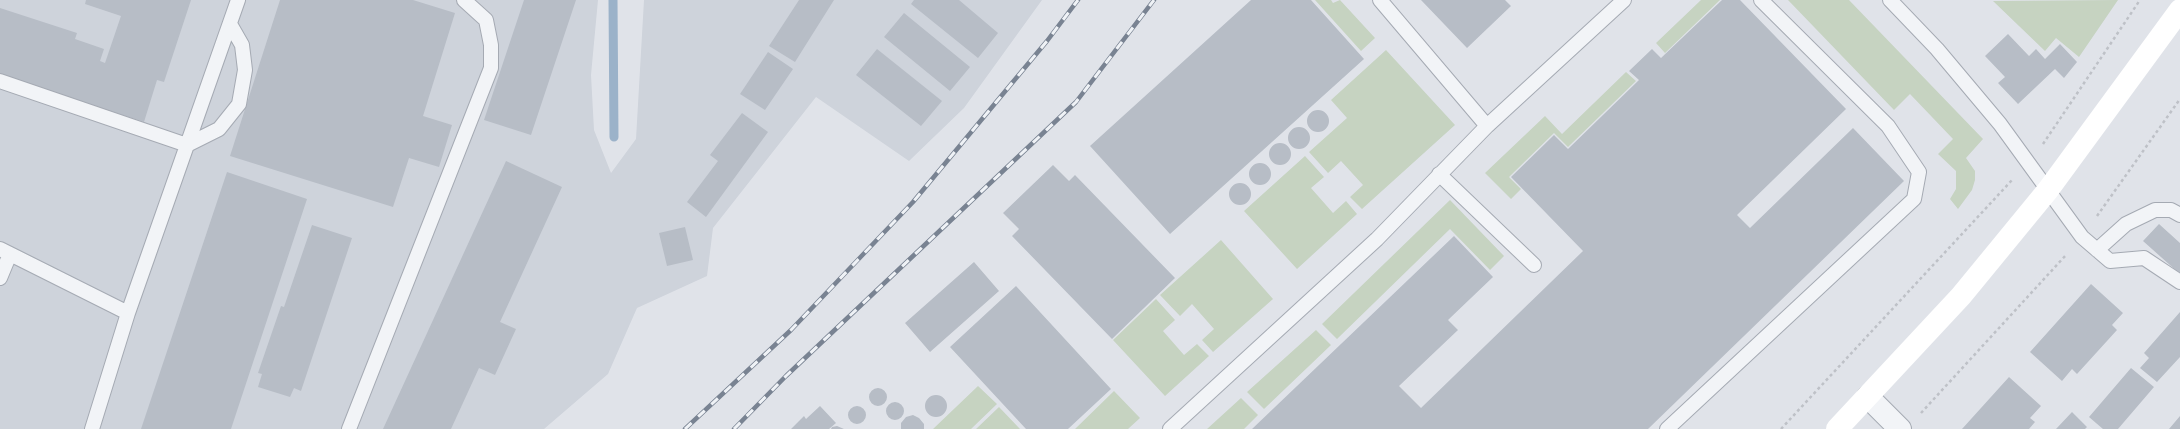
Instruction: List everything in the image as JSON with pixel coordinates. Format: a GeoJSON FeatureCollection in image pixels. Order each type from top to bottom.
{"type":"FeatureCollection","features":[{"type":"Feature","properties":{"kind":"main road"},"geometry":{"type":"LineString","coordinates":[[1837,429],[1961,296],[2048,190],[2180,10]]}},
{"type":"Feature","properties":{"kind":"street"},"geometry":{"type":"LineString","coordinates":[[1868,397],[1908,423]]}},
{"type":"Feature","properties":{"kind":"lane"},"geometry":{"type":"LineString","coordinates":[[92,429],[128,313],[238,0]]}},
{"type":"Feature","properties":{"kind":"lane"},"geometry":{"type":"LineString","coordinates":[[349,429],[491,68],[491,45],[486,20],[464,0]]}},
{"type":"Feature","properties":{"kind":"lane"},"geometry":{"type":"LineString","coordinates":[[1380,0],[1487,126]]}},
{"type":"Feature","properties":{"kind":"lane"},"geometry":{"type":"LineString","coordinates":[[1170,429],[1377,239],[1487,126],[1624,0]]}},
{"type":"Feature","properties":{"kind":"lane"},"geometry":{"type":"LineString","coordinates":[[1667,429],[1914,199],[1919,172],[1888,126],[1761,0]]}},
{"type":"Feature","properties":{"kind":"lane"},"geometry":{"type":"LineString","coordinates":[[1890,0],[1936,49],[1996,118],[2082,237],[2110,261],[2144,258],[2180,282]]}},
{"type":"Feature","properties":{"kind":"lane"},"geometry":{"type":"LineString","coordinates":[[0,80],[187,145],[219,129],[239,104],[245,70],[242,45],[230,24]]}},
{"type":"Feature","properties":{"kind":"lane"},"geometry":{"type":"LineString","coordinates":[[1439,174],[1534,265]]}},
{"type":"Feature","properties":{"kind":"lane"},"geometry":{"type":"LineString","coordinates":[[2097,250],[2126,224],[2155,210],[2171,210],[2180,215]]}},
{"type":"Feature","properties":{"kind":"lane"},"geometry":{"type":"LineString","coordinates":[[0,278],[5,252],[128,313]]}},
{"type":"Feature","properties":{"kind":"path"},"geometry":{"type":"LineString","coordinates":[[1781,429],[2029,164],[2140,0]]}},
{"type":"Feature","properties":{"kind":"path"},"geometry":{"type":"LineString","coordinates":[[1908,423],[2082,237],[2180,99]]}},
{"type":"Feature","properties":{"kind":"shaded area"},"geometry":{"type":"Polygon","coordinates":[[[0,0],[598,0],[591,75],[594,130],[611,173],[636,139],[644,0],[1042,0],[964,108],[909,161],[816,97],[713,228],[707,276],[637,308],[608,374],[544,429],[0,429],[0,0]]]}},
{"type":"Feature","properties":{"kind":"green space"},"geometry":{"type":"Polygon","coordinates":[[[1315,0],[1331,0],[1333,3],[1340,0],[1375,38],[1361,51],[1315,0]]]}},
{"type":"Feature","properties":{"kind":"green space"},"geometry":{"type":"Polygon","coordinates":[[[1701,0],[1720,0],[1665,53],[1656,43],[1701,0]]]}},
{"type":"Feature","properties":{"kind":"green space"},"geometry":{"type":"Polygon","coordinates":[[[1788,0],[1849,0],[1983,139],[1966,158],[1975,171],[1975,180],[1972,190],[1958,209],[1950,199],[1956,189],[1956,171],[1938,154],[1953,139],[1910,94],[1894,110],[1788,0]]]}},
{"type":"Feature","properties":{"kind":"green space"},"geometry":{"type":"Polygon","coordinates":[[[2118,0],[2079,57],[2056,38],[2045,51],[1993,1],[2118,0]]]}},
{"type":"Feature","properties":{"kind":"green space"},"geometry":{"type":"Polygon","coordinates":[[[1386,50],[1455,125],[1362,209],[1350,197],[1363,185],[1341,161],[1328,173],[1309,152],[1347,118],[1331,100],[1386,50]]]}},
{"type":"Feature","properties":{"kind":"green space"},"geometry":{"type":"Polygon","coordinates":[[[1626,72],[1636,81],[1568,147],[1554,133],[1509,177],[1521,189],[1511,199],[1485,173],[1545,116],[1562,134],[1626,72]]]}},
{"type":"Feature","properties":{"kind":"green space"},"geometry":{"type":"Polygon","coordinates":[[[1305,156],[1324,177],[1311,188],[1333,213],[1346,201],[1357,214],[1297,269],[1244,211],[1305,156]]]}},
{"type":"Feature","properties":{"kind":"green space"},"geometry":{"type":"Polygon","coordinates":[[[1450,200],[1504,256],[1490,270],[1450,229],[1337,339],[1322,324],[1450,200]]]}},
{"type":"Feature","properties":{"kind":"green space"},"geometry":{"type":"Polygon","coordinates":[[[1221,240],[1273,299],[1213,352],[1202,340],[1214,329],[1192,304],[1180,316],[1160,295],[1221,240]]]}},
{"type":"Feature","properties":{"kind":"green space"},"geometry":{"type":"Polygon","coordinates":[[[1156,299],[1175,320],[1163,331],[1184,355],[1197,344],[1209,356],[1165,396],[1113,340],[1156,299]]]}},
{"type":"Feature","properties":{"kind":"green space"},"geometry":{"type":"Polygon","coordinates":[[[1316,330],[1331,345],[1264,409],[1247,392],[1316,330]]]}},
{"type":"Feature","properties":{"kind":"green space"},"geometry":{"type":"Polygon","coordinates":[[[978,386],[997,404],[971,429],[933,429],[978,386]]]}},
{"type":"Feature","properties":{"kind":"green space"},"geometry":{"type":"Polygon","coordinates":[[[1114,391],[1140,418],[1128,429],[1075,429],[1114,391]]]}},
{"type":"Feature","properties":{"kind":"green space"},"geometry":{"type":"Polygon","coordinates":[[[1241,398],[1258,415],[1244,429],[1207,429],[1241,398]]]}},
{"type":"Feature","properties":{"kind":"green space"},"geometry":{"type":"Polygon","coordinates":[[[999,407],[1020,429],[976,429],[999,407]]]}},
{"type":"Feature","properties":{"kind":"building"},"geometry":{"type":"Polygon","coordinates":[[[86,0],[191,0],[164,82],[157,80],[144,122],[0,75],[0,8],[77,33],[75,39],[104,49],[100,61],[105,63],[121,16],[85,4],[86,0]]]}},
{"type":"Feature","properties":{"kind":"building"},"geometry":{"type":"Polygon","coordinates":[[[280,0],[413,0],[455,13],[423,116],[452,125],[439,167],[409,158],[393,207],[230,156],[280,0]]]}},
{"type":"Feature","properties":{"kind":"building"},"geometry":{"type":"Polygon","coordinates":[[[524,0],[576,0],[531,135],[484,120],[524,0]]]}},
{"type":"Feature","properties":{"kind":"building"},"geometry":{"type":"Polygon","coordinates":[[[799,0],[834,0],[795,62],[769,46],[799,0]]]}},
{"type":"Feature","properties":{"kind":"building"},"geometry":{"type":"Polygon","coordinates":[[[914,0],[959,0],[998,33],[978,58],[911,4],[914,0]]]}},
{"type":"Feature","properties":{"kind":"building"},"geometry":{"type":"Polygon","coordinates":[[[1251,0],[1311,0],[1364,59],[1170,234],[1090,146],[1251,0]]]}},
{"type":"Feature","properties":{"kind":"building"},"geometry":{"type":"Polygon","coordinates":[[[1421,0],[1505,0],[1511,6],[1467,48],[1421,0]]]}},
{"type":"Feature","properties":{"kind":"building"},"geometry":{"type":"Polygon","coordinates":[[[1722,0],[1740,0],[1846,109],[1737,215],[1750,228],[1853,128],[1904,181],[1648,429],[1252,429],[1454,236],[1493,277],[1448,320],[1458,330],[1399,386],[1421,408],[1583,251],[1511,177],[1554,135],[1568,149],[1639,80],[1629,71],[1652,49],[1661,58],[1722,0]]]}},
{"type":"Feature","properties":{"kind":"building"},"geometry":{"type":"Polygon","coordinates":[[[904,13],[970,67],[950,91],[884,37],[904,13]]]}},
{"type":"Feature","properties":{"kind":"building"},"geometry":{"type":"Polygon","coordinates":[[[2008,34],[2029,56],[2036,49],[2045,59],[2060,44],[2077,62],[2064,78],[2055,69],[2018,104],[1998,83],[2005,77],[1985,56],[2008,34]]]}},
{"type":"Feature","properties":{"kind":"building"},"geometry":{"type":"Polygon","coordinates":[[[877,49],[942,101],[921,126],[856,75],[877,49]]]}},
{"type":"Feature","properties":{"kind":"building"},"geometry":{"type":"Polygon","coordinates":[[[768,52],[793,69],[765,110],[740,94],[768,52]]]}},
{"type":"Feature","properties":{"kind":"building"},"geometry":{"type":"Polygon","coordinates":[[[1314,110],[1322,110],[1329,117],[1329,125],[1322,132],[1314,132],[1307,125],[1307,117],[1314,110]]]}},
{"type":"Feature","properties":{"kind":"building"},"geometry":{"type":"Polygon","coordinates":[[[742,113],[768,132],[706,217],[687,202],[718,161],[710,155],[742,113]]]}},
{"type":"Feature","properties":{"kind":"building"},"geometry":{"type":"Polygon","coordinates":[[[1295,127],[1303,127],[1310,134],[1310,142],[1303,149],[1295,149],[1288,142],[1288,134],[1295,127]]]}},
{"type":"Feature","properties":{"kind":"building"},"geometry":{"type":"Polygon","coordinates":[[[1276,143],[1284,143],[1291,150],[1291,158],[1284,165],[1276,165],[1269,158],[1269,150],[1276,143]]]}},
{"type":"Feature","properties":{"kind":"building"},"geometry":{"type":"Polygon","coordinates":[[[506,161],[562,187],[500,322],[516,329],[495,375],[479,368],[451,429],[383,429],[506,161]]]}},
{"type":"Feature","properties":{"kind":"building"},"geometry":{"type":"Polygon","coordinates":[[[1256,163],[1264,163],[1271,170],[1271,178],[1264,185],[1256,185],[1249,178],[1249,170],[1256,163]]]}},
{"type":"Feature","properties":{"kind":"building"},"geometry":{"type":"Polygon","coordinates":[[[1053,165],[1069,181],[1075,175],[1175,278],[1112,339],[1012,236],[1019,229],[1003,213],[1053,165]]]}},
{"type":"Feature","properties":{"kind":"building"},"geometry":{"type":"Polygon","coordinates":[[[227,172],[307,199],[231,429],[141,429],[227,172]]]}},
{"type":"Feature","properties":{"kind":"building"},"geometry":{"type":"Polygon","coordinates":[[[1236,183],[1244,183],[1251,190],[1251,198],[1244,205],[1236,205],[1229,198],[1229,190],[1236,183]]]}},
{"type":"Feature","properties":{"kind":"building"},"geometry":{"type":"Polygon","coordinates":[[[2159,224],[2180,243],[2180,274],[2143,241],[2159,224]]]}},
{"type":"Feature","properties":{"kind":"building"},"geometry":{"type":"Polygon","coordinates":[[[312,225],[352,238],[301,391],[294,388],[290,397],[258,387],[262,374],[258,373],[281,306],[284,307],[312,225]]]}},
{"type":"Feature","properties":{"kind":"building"},"geometry":{"type":"Polygon","coordinates":[[[685,227],[693,260],[667,266],[659,233],[685,227]]]}},
{"type":"Feature","properties":{"kind":"building"},"geometry":{"type":"Polygon","coordinates":[[[974,262],[999,291],[930,352],[905,323],[974,262]]]}},
{"type":"Feature","properties":{"kind":"building"},"geometry":{"type":"Polygon","coordinates":[[[2091,284],[2123,313],[2112,325],[2117,330],[2077,374],[2072,369],[2062,381],[2030,352],[2091,284]]]}},
{"type":"Feature","properties":{"kind":"building"},"geometry":{"type":"Polygon","coordinates":[[[1016,286],[1111,389],[1068,429],[1026,429],[950,347],[1016,286]]]}},
{"type":"Feature","properties":{"kind":"building"},"geometry":{"type":"Polygon","coordinates":[[[2180,312],[2180,357],[2157,382],[2140,368],[2149,358],[2144,353],[2180,312]]]}},
{"type":"Feature","properties":{"kind":"building"},"geometry":{"type":"Polygon","coordinates":[[[2131,368],[2154,387],[2118,429],[2103,429],[2089,417],[2131,368]]]}},
{"type":"Feature","properties":{"kind":"building"},"geometry":{"type":"Polygon","coordinates":[[[2009,377],[2041,406],[2030,418],[2035,422],[2029,429],[1962,429],[2009,377]]]}},
{"type":"Feature","properties":{"kind":"building"},"geometry":{"type":"Polygon","coordinates":[[[878,388],[884,391],[887,397],[884,403],[878,406],[872,403],[869,397],[872,391],[878,388]]]}},
{"type":"Feature","properties":{"kind":"building"},"geometry":{"type":"Polygon","coordinates":[[[936,395],[944,398],[947,406],[944,414],[936,417],[928,414],[925,406],[928,398],[936,395]]]}},
{"type":"Feature","properties":{"kind":"building"},"geometry":{"type":"Polygon","coordinates":[[[895,402],[901,405],[904,411],[901,417],[895,420],[889,417],[886,411],[889,405],[895,402]]]}},
{"type":"Feature","properties":{"kind":"building"},"geometry":{"type":"Polygon","coordinates":[[[820,406],[836,423],[829,429],[791,429],[804,416],[806,419],[820,406]]]}},
{"type":"Feature","properties":{"kind":"building"},"geometry":{"type":"Polygon","coordinates":[[[857,406],[863,409],[866,415],[863,421],[857,424],[851,421],[848,415],[851,409],[857,406]]]}},
{"type":"Feature","properties":{"kind":"building"},"geometry":{"type":"Polygon","coordinates":[[[2072,412],[2087,427],[2085,429],[2056,429],[2072,412]]]}},
{"type":"Feature","properties":{"kind":"building"},"geometry":{"type":"Polygon","coordinates":[[[913,415],[919,418],[924,424],[924,429],[901,429],[901,423],[906,417],[913,415]]]}},
{"type":"Feature","properties":{"kind":"building"},"geometry":{"type":"Polygon","coordinates":[[[2180,416],[2180,429],[2169,429],[2180,416]]]}},
{"type":"Feature","properties":{"kind":"building"},"geometry":{"type":"Polygon","coordinates":[[[837,426],[844,429],[831,429],[832,427],[837,426]]]}},
{"type":"Feature","properties":{"kind":"waterway"},"geometry":{"type":"LineString","coordinates":[[613,0],[614,137]]}},
{"type":"Feature","properties":{"kind":"railway"},"geometry":{"type":"LineString","coordinates":[[685,429],[791,330],[913,202],[1047,41],[1078,0]]}},
{"type":"Feature","properties":{"kind":"railway"},"geometry":{"type":"LineString","coordinates":[[734,429],[786,376],[1076,102],[1154,0]]}}]}
